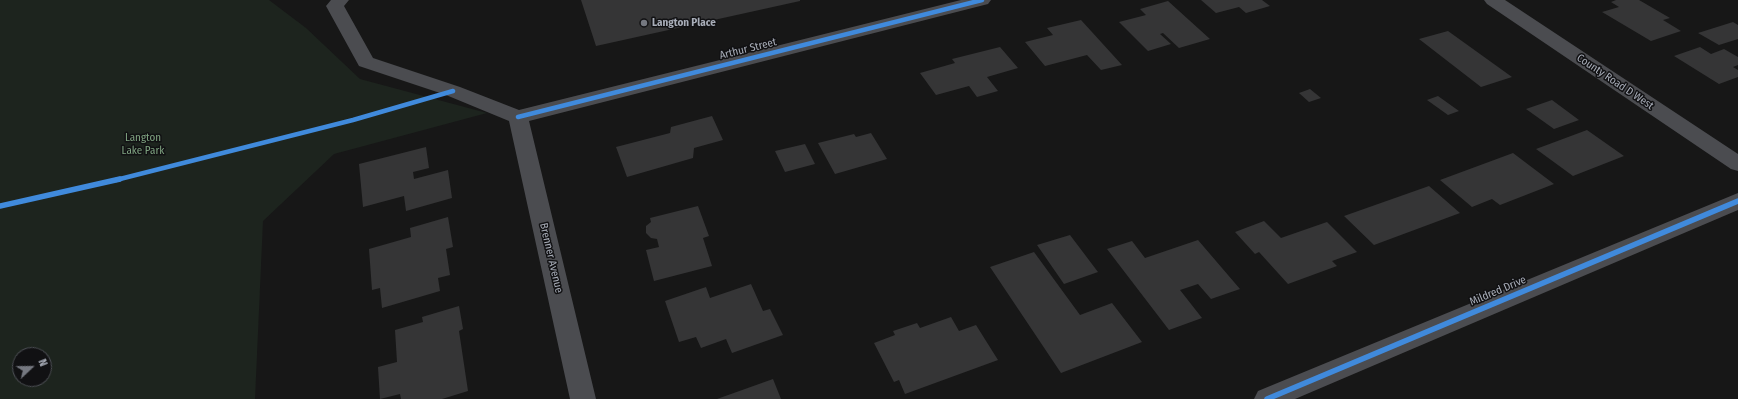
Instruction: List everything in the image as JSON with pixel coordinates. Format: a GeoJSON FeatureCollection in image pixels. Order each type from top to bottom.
{"type":"FeatureCollection","features":[{"type":"Feature","properties":{"kind":"street"},"geometry":{"type":"LineString","coordinates":[[340,0],[335,6],[366,62],[453,91],[518,117]]}},
{"type":"Feature","properties":{"kind":"street","name":"Arthur Street"},"geometry":{"type":"LineString","coordinates":[[518,117],[982,0]]}},
{"type":"Feature","properties":{"kind":"street","name":"County Road D West"},"geometry":{"type":"LineString","coordinates":[[1492,0],[1738,164]]}},
{"type":"Feature","properties":{"kind":"street","name":"Brenner Avenue"},"geometry":{"type":"LineString","coordinates":[[518,117],[583,399]]}},
{"type":"Feature","properties":{"kind":"street","name":"Mildred Drive"},"geometry":{"type":"LineString","coordinates":[[1267,399],[1738,201]]}},
{"type":"Feature","properties":{"kind":"green space","name":"Langton Lake Park"},"geometry":{"type":"Polygon","coordinates":[[[0,0],[269,0],[306,28],[360,79],[487,113],[334,154],[263,221],[255,399],[0,399],[0,0]]]}},
{"type":"Feature","properties":{"kind":"building","name":"Langton Place"},"geometry":{"type":"Polygon","coordinates":[[[581,0],[800,0],[800,1],[596,46],[581,0]]]}},
{"type":"Feature","properties":{"kind":"building"},"geometry":{"type":"Polygon","coordinates":[[[1201,0],[1262,0],[1270,6],[1246,13],[1239,7],[1216,13],[1201,0]]]}},
{"type":"Feature","properties":{"kind":"building"},"geometry":{"type":"Polygon","coordinates":[[[1616,0],[1639,0],[1670,18],[1663,20],[1681,31],[1651,41],[1602,12],[1619,7],[1611,2],[1616,0]]]}},
{"type":"Feature","properties":{"kind":"building"},"geometry":{"type":"Polygon","coordinates":[[[1168,1],[1210,39],[1179,48],[1163,33],[1160,34],[1171,44],[1148,51],[1119,22],[1146,15],[1140,9],[1168,1]]]}},
{"type":"Feature","properties":{"kind":"building"},"geometry":{"type":"Polygon","coordinates":[[[1081,20],[1122,65],[1101,70],[1087,55],[1045,66],[1025,42],[1053,35],[1047,28],[1081,20]]]}},
{"type":"Feature","properties":{"kind":"building"},"geometry":{"type":"Polygon","coordinates":[[[1733,22],[1738,25],[1738,39],[1719,45],[1698,33],[1733,22]]]}},
{"type":"Feature","properties":{"kind":"building"},"geometry":{"type":"Polygon","coordinates":[[[1448,31],[1512,77],[1481,87],[1419,39],[1448,31]]]}},
{"type":"Feature","properties":{"kind":"building"},"geometry":{"type":"Polygon","coordinates":[[[1000,47],[1018,68],[987,77],[998,91],[977,97],[969,86],[936,95],[920,73],[955,63],[952,59],[1000,47]]]}},
{"type":"Feature","properties":{"kind":"building"},"geometry":{"type":"Polygon","coordinates":[[[1700,47],[1711,54],[1724,49],[1738,57],[1738,65],[1733,67],[1738,70],[1738,77],[1719,84],[1674,56],[1700,47]]]}},
{"type":"Feature","properties":{"kind":"building"},"geometry":{"type":"Polygon","coordinates":[[[1310,89],[1321,98],[1309,102],[1299,93],[1310,89]]]}},
{"type":"Feature","properties":{"kind":"building"},"geometry":{"type":"Polygon","coordinates":[[[1438,96],[1459,111],[1448,115],[1427,100],[1438,96]]]}},
{"type":"Feature","properties":{"kind":"building"},"geometry":{"type":"Polygon","coordinates":[[[1552,100],[1579,120],[1554,129],[1526,109],[1552,100]]]}},
{"type":"Feature","properties":{"kind":"building"},"geometry":{"type":"Polygon","coordinates":[[[712,116],[723,140],[694,148],[693,158],[627,177],[616,147],[670,133],[671,127],[712,116]]]}},
{"type":"Feature","properties":{"kind":"building"},"geometry":{"type":"Polygon","coordinates":[[[1587,130],[1624,156],[1573,176],[1536,149],[1587,130]]]}},
{"type":"Feature","properties":{"kind":"building"},"geometry":{"type":"Polygon","coordinates":[[[871,133],[887,159],[835,174],[818,143],[854,134],[856,137],[871,133]]]}},
{"type":"Feature","properties":{"kind":"building"},"geometry":{"type":"Polygon","coordinates":[[[805,144],[815,164],[785,172],[775,151],[805,144]]]}},
{"type":"Feature","properties":{"kind":"building"},"geometry":{"type":"Polygon","coordinates":[[[426,147],[429,168],[413,172],[414,179],[448,170],[452,198],[406,211],[404,196],[363,207],[359,164],[426,147]]]}},
{"type":"Feature","properties":{"kind":"building"},"geometry":{"type":"Polygon","coordinates":[[[1513,153],[1554,184],[1500,205],[1492,199],[1472,207],[1440,180],[1513,153]]]}},
{"type":"Feature","properties":{"kind":"building"},"geometry":{"type":"Polygon","coordinates":[[[1429,186],[1460,213],[1374,245],[1344,216],[1429,186]]]}},
{"type":"Feature","properties":{"kind":"building"},"geometry":{"type":"Polygon","coordinates":[[[698,206],[709,236],[703,238],[712,266],[654,281],[646,250],[659,247],[657,239],[651,238],[646,233],[646,226],[651,222],[650,218],[698,206]]]}},
{"type":"Feature","properties":{"kind":"building"},"geometry":{"type":"Polygon","coordinates":[[[448,217],[453,247],[446,249],[450,275],[438,278],[440,291],[382,308],[380,288],[372,290],[369,249],[411,237],[410,228],[448,217]]]}},
{"type":"Feature","properties":{"kind":"building"},"geometry":{"type":"Polygon","coordinates":[[[1264,221],[1281,238],[1327,222],[1357,252],[1332,261],[1337,266],[1288,284],[1259,252],[1255,254],[1235,232],[1264,221]]]}},
{"type":"Feature","properties":{"kind":"building"},"geometry":{"type":"Polygon","coordinates":[[[1070,235],[1098,272],[1064,284],[1037,245],[1070,235]]]}},
{"type":"Feature","properties":{"kind":"building"},"geometry":{"type":"Polygon","coordinates":[[[1198,240],[1240,289],[1211,299],[1198,284],[1180,290],[1202,318],[1169,330],[1107,249],[1132,241],[1145,258],[1198,240]]]}},
{"type":"Feature","properties":{"kind":"building"},"geometry":{"type":"Polygon","coordinates":[[[1034,252],[1080,315],[1112,303],[1142,342],[1061,373],[990,267],[1034,252]]]}},
{"type":"Feature","properties":{"kind":"building"},"geometry":{"type":"Polygon","coordinates":[[[751,284],[763,311],[770,309],[783,335],[732,353],[726,339],[701,348],[696,337],[679,342],[665,301],[706,287],[710,298],[751,284]]]}},
{"type":"Feature","properties":{"kind":"building"},"geometry":{"type":"Polygon","coordinates":[[[459,306],[463,329],[459,331],[468,391],[442,399],[401,399],[400,394],[380,399],[378,367],[397,362],[395,330],[423,322],[422,317],[459,306]]]}},
{"type":"Feature","properties":{"kind":"building"},"geometry":{"type":"Polygon","coordinates":[[[951,317],[959,331],[976,325],[998,360],[905,394],[899,380],[894,382],[874,343],[895,335],[893,331],[917,323],[920,328],[951,317]]]}},
{"type":"Feature","properties":{"kind":"building"},"geometry":{"type":"Polygon","coordinates":[[[773,379],[781,399],[717,399],[773,379]]]}},
{"type":"Feature","properties":{"kind":"cycle path"},"geometry":{"type":"LineString","coordinates":[[518,117],[982,0]]}},
{"type":"Feature","properties":{"kind":"cycle path"},"geometry":{"type":"LineString","coordinates":[[0,206],[82,188],[353,120],[453,91]]}},
{"type":"Feature","properties":{"kind":"cycle path"},"geometry":{"type":"LineString","coordinates":[[1267,399],[1738,201]]}},
{"type":"Feature","properties":{"kind":"place","name":"Langton Place"},"geometry":{"type":"Point","coordinates":[644,23]}}]}
